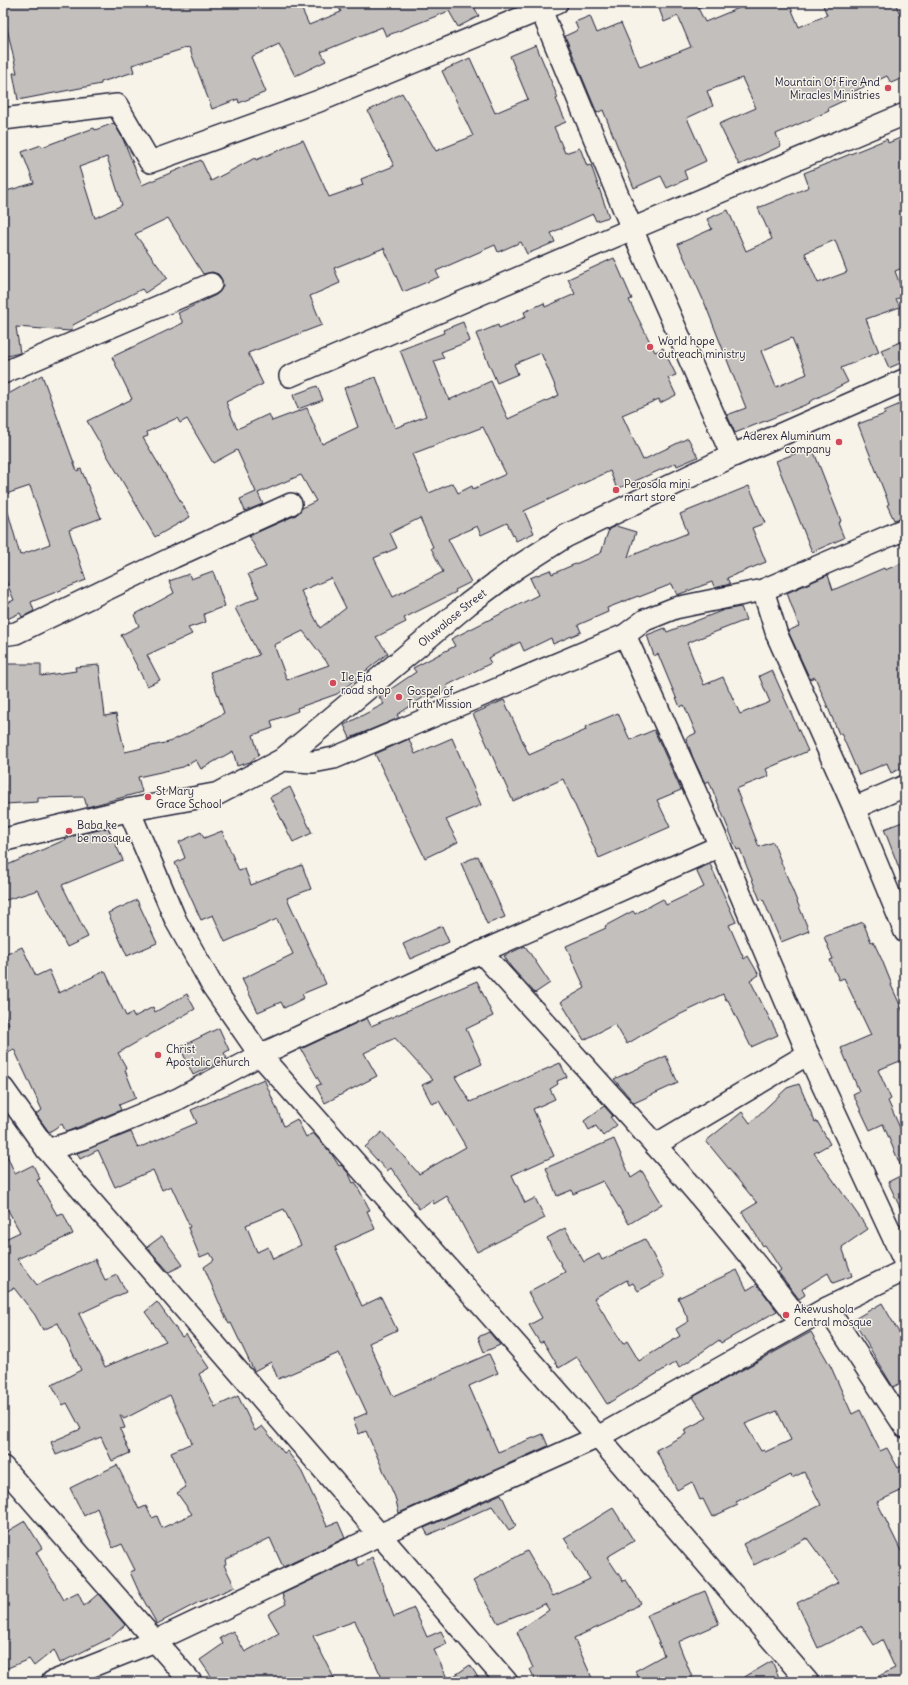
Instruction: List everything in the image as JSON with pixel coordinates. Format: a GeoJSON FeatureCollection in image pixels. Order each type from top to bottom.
{"type":"FeatureCollection","features":[{"type":"Feature","properties":{"kind":"street"},"geometry":{"type":"LineString","coordinates":[[3,119],[117,105],[150,162],[319,101],[549,6],[632,229],[732,456]]}},
{"type":"Feature","properties":{"kind":"street"},"geometry":{"type":"LineString","coordinates":[[290,376],[905,114]]}},
{"type":"Feature","properties":{"kind":"street"},"geometry":{"type":"LineString","coordinates":[[3,373],[211,284]]}},
{"type":"Feature","properties":{"kind":"street","name":"Oluwalose Street"},"geometry":{"type":"LineString","coordinates":[[3,840],[129,810],[217,794],[282,760],[468,604],[516,568],[566,536],[732,456],[905,380]]}},
{"type":"Feature","properties":{"kind":"street"},"geometry":{"type":"LineString","coordinates":[[3,635],[16,633],[291,504]]}},
{"type":"Feature","properties":{"kind":"street"},"geometry":{"type":"LineString","coordinates":[[282,760],[313,762],[334,758],[625,635],[645,620],[675,608],[763,590],[905,529]]}},
{"type":"Feature","properties":{"kind":"street"},"geometry":{"type":"LineString","coordinates":[[763,590],[777,635],[854,808],[905,932]]}},
{"type":"Feature","properties":{"kind":"street"},"geometry":{"type":"LineString","coordinates":[[625,635],[720,846],[808,1054],[905,1263]]}},
{"type":"Feature","properties":{"kind":"street"},"geometry":{"type":"LineString","coordinates":[[854,808],[905,786]]}},
{"type":"Feature","properties":{"kind":"street"},"geometry":{"type":"LineString","coordinates":[[129,810],[176,921],[213,987],[260,1055],[598,1437],[808,1682]]}},
{"type":"Feature","properties":{"kind":"street"},"geometry":{"type":"LineString","coordinates":[[47,1150],[85,1138],[178,1099],[260,1055],[481,952],[720,846]]}},
{"type":"Feature","properties":{"kind":"street"},"geometry":{"type":"LineString","coordinates":[[481,952],[655,1145],[765,1274],[801,1322]]}},
{"type":"Feature","properties":{"kind":"street"},"geometry":{"type":"LineString","coordinates":[[655,1145],[808,1054]]}},
{"type":"Feature","properties":{"kind":"street"},"geometry":{"type":"LineString","coordinates":[[3,1088],[47,1150],[507,1682]]}},
{"type":"Feature","properties":{"kind":"street"},"geometry":{"type":"LineString","coordinates":[[52,1682],[155,1641],[379,1535],[598,1437],[826,1308],[905,1270]]}},
{"type":"Feature","properties":{"kind":"street"},"geometry":{"type":"LineString","coordinates":[[826,1308],[905,1427]]}},
{"type":"Feature","properties":{"kind":"street"},"geometry":{"type":"LineString","coordinates":[[3,1467],[190,1682]]}},
{"type":"Feature","properties":{"kind":"building"},"geometry":{"type":"Polygon","coordinates":[[[3,3],[299,3],[309,25],[341,12],[337,3],[472,3],[479,16],[458,27],[449,11],[386,36],[382,27],[321,52],[326,61],[295,76],[279,44],[251,57],[266,92],[239,103],[238,99],[212,109],[189,47],[132,65],[134,72],[101,82],[101,84],[18,100],[13,73],[17,73],[6,24],[3,24],[3,3]]]}},
{"type":"Feature","properties":{"kind":"building"},"geometry":{"type":"Polygon","coordinates":[[[657,3],[709,3],[698,8],[705,22],[739,8],[736,3],[789,3],[799,27],[827,15],[822,3],[895,3],[905,25],[905,77],[891,83],[887,76],[844,96],[845,100],[828,108],[829,111],[776,134],[781,146],[739,165],[719,124],[756,108],[742,78],[707,91],[713,106],[687,118],[706,161],[684,171],[687,179],[667,188],[661,176],[634,188],[603,110],[597,113],[565,36],[578,30],[575,22],[590,16],[597,33],[621,23],[640,67],[691,47],[678,16],[664,22],[657,3]]]}},
{"type":"Feature","properties":{"kind":"building"},"geometry":{"type":"Polygon","coordinates":[[[536,45],[558,98],[556,99],[566,122],[554,127],[565,153],[580,148],[587,166],[591,165],[609,217],[596,221],[593,214],[551,233],[555,242],[527,254],[521,242],[498,252],[495,245],[436,271],[439,277],[403,292],[384,248],[334,268],[340,283],[310,296],[322,325],[248,353],[263,384],[226,402],[237,429],[269,414],[272,421],[307,408],[322,444],[358,427],[344,388],[376,377],[395,428],[426,416],[400,350],[444,333],[443,330],[463,322],[470,341],[441,352],[444,358],[434,361],[449,400],[491,381],[508,419],[559,395],[541,353],[514,364],[518,374],[497,383],[476,334],[498,325],[499,328],[526,317],[524,312],[544,303],[545,307],[575,294],[568,279],[614,258],[632,299],[629,300],[655,352],[663,348],[676,375],[668,378],[676,395],[660,403],[659,399],[622,415],[643,460],[688,438],[698,457],[677,466],[676,463],[617,489],[610,471],[524,511],[534,533],[516,541],[507,523],[481,535],[477,526],[448,539],[471,582],[455,590],[456,592],[404,618],[406,622],[376,637],[388,653],[337,694],[297,708],[298,711],[271,721],[273,728],[253,735],[259,755],[250,762],[237,766],[233,751],[201,769],[196,760],[183,767],[138,777],[142,792],[87,807],[84,797],[38,798],[38,802],[6,804],[3,758],[3,664],[41,664],[41,676],[76,671],[75,667],[99,665],[105,716],[116,714],[125,752],[169,742],[186,734],[224,713],[210,672],[259,655],[235,608],[259,597],[248,574],[266,567],[249,536],[296,515],[302,508],[316,501],[301,475],[258,493],[263,504],[245,511],[240,499],[256,492],[237,450],[213,463],[187,419],[180,423],[177,418],[147,432],[148,436],[143,438],[190,517],[155,537],[87,421],[132,399],[112,357],[183,323],[178,313],[216,295],[223,286],[222,280],[218,274],[212,272],[203,274],[168,218],[135,234],[167,278],[145,293],[142,289],[73,325],[72,330],[70,331],[16,327],[20,353],[3,357],[3,192],[34,183],[22,152],[41,145],[42,147],[94,128],[95,130],[114,123],[123,139],[142,185],[201,160],[211,181],[255,158],[256,160],[303,140],[329,197],[363,185],[361,179],[394,166],[368,111],[402,93],[436,151],[473,136],[442,71],[470,58],[495,113],[528,99],[510,56],[536,45]],[[107,157],[79,167],[95,218],[122,205],[107,157]],[[483,427],[412,454],[429,493],[453,483],[458,493],[472,486],[473,489],[506,474],[483,427]],[[420,518],[390,533],[397,548],[374,558],[393,597],[443,572],[431,548],[433,547],[420,518]],[[331,578],[301,591],[320,628],[346,608],[331,578]],[[303,631],[274,645],[287,680],[329,665],[303,631]]]}},
{"type":"Feature","properties":{"kind":"building"},"geometry":{"type":"Polygon","coordinates":[[[905,136],[905,267],[895,271],[904,296],[896,299],[900,307],[866,319],[879,352],[841,368],[848,382],[809,402],[810,403],[735,433],[727,415],[746,408],[705,304],[678,244],[712,229],[707,219],[728,210],[746,251],[772,239],[758,208],[809,187],[804,173],[887,139],[888,143],[905,136]],[[835,240],[805,253],[818,283],[847,272],[835,240]],[[792,338],[761,351],[776,387],[807,374],[792,338]]]}},
{"type":"Feature","properties":{"kind":"building"},"geometry":{"type":"Polygon","coordinates":[[[905,340],[905,361],[889,368],[881,350],[905,340]]]}},
{"type":"Feature","properties":{"kind":"building"},"geometry":{"type":"Polygon","coordinates":[[[42,375],[77,471],[81,469],[101,518],[69,530],[86,580],[31,602],[34,611],[22,617],[20,613],[3,621],[3,605],[14,600],[3,574],[3,512],[8,512],[20,555],[50,544],[30,486],[3,495],[3,397],[42,375]]]}},
{"type":"Feature","properties":{"kind":"building"},"geometry":{"type":"Polygon","coordinates":[[[317,386],[323,400],[298,409],[293,395],[317,386]]]}},
{"type":"Feature","properties":{"kind":"building"},"geometry":{"type":"Polygon","coordinates":[[[905,402],[905,517],[894,520],[887,505],[889,504],[858,424],[885,414],[884,411],[905,402]]]}},
{"type":"Feature","properties":{"kind":"building"},"geometry":{"type":"Polygon","coordinates":[[[812,447],[841,521],[838,523],[844,538],[812,552],[776,461],[812,447]]]}},
{"type":"Feature","properties":{"kind":"building"},"geometry":{"type":"Polygon","coordinates":[[[749,486],[765,523],[752,528],[766,562],[727,578],[730,584],[715,588],[712,582],[677,595],[672,584],[639,597],[638,596],[607,608],[608,612],[578,625],[581,632],[553,644],[551,638],[524,651],[520,642],[488,658],[491,663],[446,686],[448,689],[433,698],[430,693],[397,715],[399,718],[350,738],[344,725],[384,704],[379,697],[416,672],[413,668],[455,646],[451,639],[538,595],[530,578],[550,570],[552,574],[601,553],[609,529],[616,526],[636,532],[628,557],[688,533],[680,514],[749,486]]]}},
{"type":"Feature","properties":{"kind":"building"},"geometry":{"type":"Polygon","coordinates":[[[905,562],[905,767],[891,773],[887,763],[859,775],[841,733],[839,734],[815,677],[810,679],[788,631],[799,626],[787,593],[828,575],[833,590],[884,568],[885,570],[905,562]]]}},
{"type":"Feature","properties":{"kind":"building"},"geometry":{"type":"Polygon","coordinates":[[[213,571],[225,606],[204,614],[206,622],[188,628],[192,634],[147,655],[160,680],[147,686],[121,635],[139,626],[134,615],[174,593],[169,581],[189,574],[191,579],[213,571]]]}},
{"type":"Feature","properties":{"kind":"building"},"geometry":{"type":"Polygon","coordinates":[[[741,607],[746,620],[687,643],[704,685],[723,677],[740,714],[770,702],[759,676],[772,670],[808,751],[766,769],[769,776],[736,789],[759,847],[773,842],[809,931],[781,942],[763,899],[760,900],[740,849],[737,850],[709,781],[705,783],[693,758],[686,738],[696,733],[684,705],[680,707],[658,654],[654,656],[647,635],[665,628],[667,632],[724,610],[741,607]]]}},
{"type":"Feature","properties":{"kind":"building"},"geometry":{"type":"Polygon","coordinates":[[[504,700],[529,755],[586,730],[585,727],[618,713],[630,740],[654,730],[681,790],[657,800],[670,827],[599,858],[563,779],[513,801],[473,714],[504,700]]]}},
{"type":"Feature","properties":{"kind":"building"},"geometry":{"type":"Polygon","coordinates":[[[452,738],[481,805],[446,820],[458,842],[425,858],[375,754],[409,739],[415,754],[452,738]]]}},
{"type":"Feature","properties":{"kind":"building"},"geometry":{"type":"Polygon","coordinates":[[[290,787],[312,833],[293,842],[270,797],[290,787]]]}},
{"type":"Feature","properties":{"kind":"building"},"geometry":{"type":"Polygon","coordinates":[[[905,821],[905,881],[904,881],[884,829],[905,821]]]}},
{"type":"Feature","properties":{"kind":"building"},"geometry":{"type":"Polygon","coordinates":[[[108,828],[123,860],[62,885],[88,937],[67,947],[38,890],[3,901],[3,867],[76,835],[108,828]]]}},
{"type":"Feature","properties":{"kind":"building"},"geometry":{"type":"Polygon","coordinates":[[[222,831],[239,871],[245,869],[251,885],[302,865],[311,889],[287,898],[326,984],[302,994],[304,998],[284,1008],[281,1002],[258,1012],[242,979],[293,954],[277,919],[225,942],[213,915],[201,920],[175,863],[185,858],[179,842],[201,832],[204,838],[222,831]]]}},
{"type":"Feature","properties":{"kind":"building"},"geometry":{"type":"Polygon","coordinates":[[[478,856],[505,917],[487,924],[461,863],[478,856]]]}},
{"type":"Feature","properties":{"kind":"building"},"geometry":{"type":"Polygon","coordinates":[[[710,864],[736,922],[729,925],[744,959],[748,956],[759,975],[750,980],[778,1035],[751,1047],[728,1000],[726,1000],[723,994],[662,1023],[627,1044],[615,1024],[584,1040],[561,1002],[585,988],[566,946],[606,928],[605,926],[633,911],[635,914],[663,899],[666,905],[704,887],[696,870],[710,864]]]}},
{"type":"Feature","properties":{"kind":"building"},"geometry":{"type":"Polygon","coordinates":[[[137,900],[157,943],[127,956],[108,913],[137,900]]]}},
{"type":"Feature","properties":{"kind":"building"},"geometry":{"type":"Polygon","coordinates":[[[863,922],[871,942],[873,941],[882,960],[905,1016],[905,1059],[878,1070],[891,1099],[888,1101],[905,1139],[905,1218],[888,1182],[904,1174],[883,1124],[870,1130],[853,1094],[859,1091],[841,1048],[871,1035],[844,978],[839,980],[830,960],[833,959],[824,937],[863,922]]]}},
{"type":"Feature","properties":{"kind":"building"},"geometry":{"type":"Polygon","coordinates":[[[442,926],[449,942],[410,959],[403,944],[442,926]]]}},
{"type":"Feature","properties":{"kind":"building"},"geometry":{"type":"Polygon","coordinates":[[[525,946],[550,983],[535,993],[511,967],[504,956],[525,946]]]}},
{"type":"Feature","properties":{"kind":"building"},"geometry":{"type":"Polygon","coordinates":[[[22,947],[36,976],[49,970],[59,993],[105,971],[126,1016],[132,1013],[134,1017],[153,1007],[155,1012],[187,994],[195,1009],[118,1053],[127,1069],[125,1070],[136,1098],[119,1105],[121,1110],[66,1132],[62,1124],[49,1132],[36,1114],[42,1110],[14,1049],[3,1055],[3,1027],[9,1024],[3,1010],[3,956],[22,947]]]}},
{"type":"Feature","properties":{"kind":"building"},"geometry":{"type":"Polygon","coordinates":[[[477,981],[493,1016],[466,1029],[482,1064],[455,1077],[470,1102],[560,1063],[567,1077],[557,1081],[558,1084],[550,1089],[555,1099],[533,1109],[554,1156],[512,1175],[525,1203],[535,1198],[545,1218],[477,1252],[447,1196],[434,1204],[432,1200],[419,1209],[391,1168],[387,1171],[365,1147],[382,1132],[419,1174],[466,1147],[439,1101],[432,1104],[422,1085],[433,1080],[395,1038],[364,1053],[377,1076],[325,1103],[316,1086],[321,1084],[301,1049],[367,1018],[371,1026],[477,981]]]}},
{"type":"Feature","properties":{"kind":"building"},"geometry":{"type":"Polygon","coordinates":[[[219,1028],[229,1050],[224,1053],[227,1058],[193,1075],[180,1047],[219,1028]]]}},
{"type":"Feature","properties":{"kind":"building"},"geometry":{"type":"Polygon","coordinates":[[[666,1056],[678,1083],[634,1103],[614,1079],[666,1056]]]}},
{"type":"Feature","properties":{"kind":"building"},"geometry":{"type":"Polygon","coordinates":[[[264,1079],[284,1126],[297,1119],[306,1137],[313,1133],[331,1153],[339,1166],[341,1165],[349,1174],[353,1183],[355,1182],[370,1210],[367,1211],[375,1229],[335,1247],[362,1306],[381,1297],[397,1330],[369,1343],[393,1396],[489,1354],[498,1373],[469,1386],[498,1452],[543,1434],[548,1446],[399,1513],[395,1497],[366,1431],[359,1434],[353,1419],[367,1413],[339,1353],[278,1379],[271,1362],[254,1371],[231,1323],[229,1324],[223,1312],[204,1267],[214,1260],[210,1253],[200,1257],[188,1228],[190,1227],[171,1186],[162,1190],[153,1170],[115,1187],[98,1150],[80,1159],[77,1153],[131,1132],[138,1148],[197,1123],[191,1110],[264,1079]],[[284,1209],[246,1225],[257,1252],[268,1247],[273,1259],[301,1245],[284,1209]]]}},
{"type":"Feature","properties":{"kind":"building"},"geometry":{"type":"Polygon","coordinates":[[[799,1084],[815,1122],[817,1121],[830,1144],[814,1153],[868,1229],[842,1247],[852,1276],[833,1283],[828,1273],[802,1289],[805,1295],[799,1299],[778,1272],[781,1270],[765,1245],[763,1246],[742,1212],[757,1203],[706,1141],[742,1112],[750,1123],[787,1088],[799,1084]]]}},
{"type":"Feature","properties":{"kind":"building"},"geometry":{"type":"Polygon","coordinates":[[[604,1106],[613,1116],[610,1117],[617,1125],[603,1136],[596,1126],[589,1130],[584,1121],[604,1106]]]}},
{"type":"Feature","properties":{"kind":"building"},"geometry":{"type":"Polygon","coordinates":[[[614,1139],[631,1178],[642,1171],[662,1204],[629,1224],[603,1181],[573,1194],[572,1190],[557,1196],[546,1168],[614,1139]]]}},
{"type":"Feature","properties":{"kind":"building"},"geometry":{"type":"Polygon","coordinates":[[[3,1146],[15,1174],[33,1165],[40,1179],[37,1180],[57,1215],[63,1213],[73,1234],[17,1259],[37,1285],[95,1259],[105,1280],[117,1275],[126,1292],[79,1314],[105,1367],[166,1341],[145,1312],[157,1302],[182,1337],[186,1334],[209,1368],[199,1374],[215,1407],[238,1396],[255,1431],[262,1426],[284,1453],[287,1451],[300,1468],[327,1526],[338,1522],[345,1538],[283,1567],[270,1538],[225,1560],[226,1564],[224,1565],[235,1587],[197,1603],[157,1624],[139,1592],[130,1572],[135,1570],[122,1544],[113,1548],[97,1508],[84,1516],[70,1488],[117,1465],[139,1509],[146,1506],[152,1518],[157,1516],[162,1528],[192,1514],[177,1493],[186,1487],[171,1452],[192,1443],[170,1395],[124,1419],[120,1415],[125,1428],[120,1429],[130,1453],[112,1461],[101,1437],[56,1455],[51,1442],[81,1429],[67,1403],[63,1405],[52,1385],[81,1370],[58,1323],[43,1330],[35,1315],[14,1288],[3,1293],[3,1240],[20,1232],[3,1201],[3,1146]]]}},
{"type":"Feature","properties":{"kind":"building"},"geometry":{"type":"Polygon","coordinates":[[[565,1228],[584,1262],[599,1254],[602,1260],[645,1239],[664,1277],[638,1291],[633,1283],[629,1285],[627,1280],[594,1298],[623,1344],[627,1341],[639,1361],[680,1336],[676,1329],[689,1321],[678,1298],[737,1270],[747,1290],[757,1284],[777,1311],[721,1343],[719,1340],[679,1368],[676,1362],[607,1404],[577,1357],[559,1368],[543,1341],[540,1343],[529,1325],[542,1318],[528,1292],[565,1272],[547,1238],[565,1228]]]}},
{"type":"Feature","properties":{"kind":"building"},"geometry":{"type":"Polygon","coordinates":[[[162,1236],[183,1265],[169,1272],[147,1247],[162,1236]]]}},
{"type":"Feature","properties":{"kind":"building"},"geometry":{"type":"Polygon","coordinates":[[[882,1303],[905,1343],[905,1381],[893,1387],[853,1320],[882,1303]]]}},
{"type":"Feature","properties":{"kind":"building"},"geometry":{"type":"Polygon","coordinates":[[[489,1332],[500,1345],[484,1352],[478,1337],[489,1332]]]}},
{"type":"Feature","properties":{"kind":"building"},"geometry":{"type":"Polygon","coordinates":[[[811,1332],[831,1367],[852,1414],[860,1410],[880,1451],[887,1448],[898,1468],[905,1464],[905,1489],[877,1502],[901,1551],[905,1548],[905,1682],[867,1682],[895,1668],[882,1640],[874,1645],[862,1626],[818,1648],[797,1603],[839,1582],[807,1538],[754,1565],[743,1544],[821,1505],[804,1472],[792,1478],[791,1475],[736,1502],[738,1505],[712,1517],[703,1499],[700,1500],[692,1482],[677,1490],[656,1450],[686,1434],[684,1430],[707,1418],[693,1397],[811,1332]],[[777,1411],[745,1424],[761,1451],[764,1450],[765,1452],[791,1440],[777,1411]]]}},
{"type":"Feature","properties":{"kind":"building"},"geometry":{"type":"Polygon","coordinates":[[[501,1494],[516,1526],[509,1530],[492,1506],[428,1535],[424,1528],[501,1494]]]}},
{"type":"Feature","properties":{"kind":"building"},"geometry":{"type":"Polygon","coordinates":[[[613,1508],[634,1541],[607,1557],[623,1581],[626,1580],[641,1603],[620,1617],[574,1638],[592,1678],[583,1682],[536,1682],[530,1669],[533,1668],[517,1632],[549,1610],[545,1604],[498,1623],[473,1581],[527,1551],[553,1596],[590,1579],[564,1538],[613,1508]]]}},
{"type":"Feature","properties":{"kind":"building"},"geometry":{"type":"Polygon","coordinates":[[[25,1521],[42,1548],[36,1552],[64,1600],[78,1593],[84,1606],[98,1594],[125,1625],[110,1638],[60,1663],[54,1650],[34,1666],[29,1659],[3,1670],[3,1534],[25,1521]]]}},
{"type":"Feature","properties":{"kind":"building"},"geometry":{"type":"Polygon","coordinates":[[[372,1557],[394,1617],[414,1608],[427,1637],[441,1631],[447,1644],[434,1650],[448,1680],[470,1665],[481,1682],[384,1682],[355,1621],[313,1636],[336,1682],[215,1682],[200,1660],[223,1644],[220,1638],[233,1631],[245,1652],[279,1633],[268,1614],[286,1604],[282,1594],[356,1559],[359,1566],[372,1557]]]}},
{"type":"Feature","properties":{"kind":"building"},"geometry":{"type":"Polygon","coordinates":[[[705,1591],[719,1624],[678,1642],[694,1682],[641,1682],[635,1671],[664,1655],[647,1615],[705,1591]]]}},
{"type":"Feature","properties":{"kind":"building"},"geometry":{"type":"Polygon","coordinates":[[[772,1661],[781,1682],[736,1682],[772,1661]]]}},
{"type":"Feature","properties":{"kind":"place","name":"Mountain Of Fire And Miracles Ministries"},"geometry":{"type":"Point","coordinates":[888,88]}},
{"type":"Feature","properties":{"kind":"place","name":"World hope outreach ministry"},"geometry":{"type":"Point","coordinates":[650,347]}},
{"type":"Feature","properties":{"kind":"place","name":"Aderex Aluminum company"},"geometry":{"type":"Point","coordinates":[839,442]}},
{"type":"Feature","properties":{"kind":"place","name":"Perosola mini mart store"},"geometry":{"type":"Point","coordinates":[616,490]}},
{"type":"Feature","properties":{"kind":"place","name":"Ile Eja road shop"},"geometry":{"type":"Point","coordinates":[333,683]}},
{"type":"Feature","properties":{"kind":"place","name":"Gospel of Truth Mission"},"geometry":{"type":"Point","coordinates":[399,697]}},
{"type":"Feature","properties":{"kind":"place","name":"St Mary Grace School"},"geometry":{"type":"Point","coordinates":[148,797]}},
{"type":"Feature","properties":{"kind":"place","name":"Baba ke be mosque"},"geometry":{"type":"Point","coordinates":[69,831]}},
{"type":"Feature","properties":{"kind":"place","name":"Christ Apostolic Church"},"geometry":{"type":"Point","coordinates":[158,1055]}},
{"type":"Feature","properties":{"kind":"place","name":"Akewushola Central mosque"},"geometry":{"type":"Point","coordinates":[786,1315]}}]}
